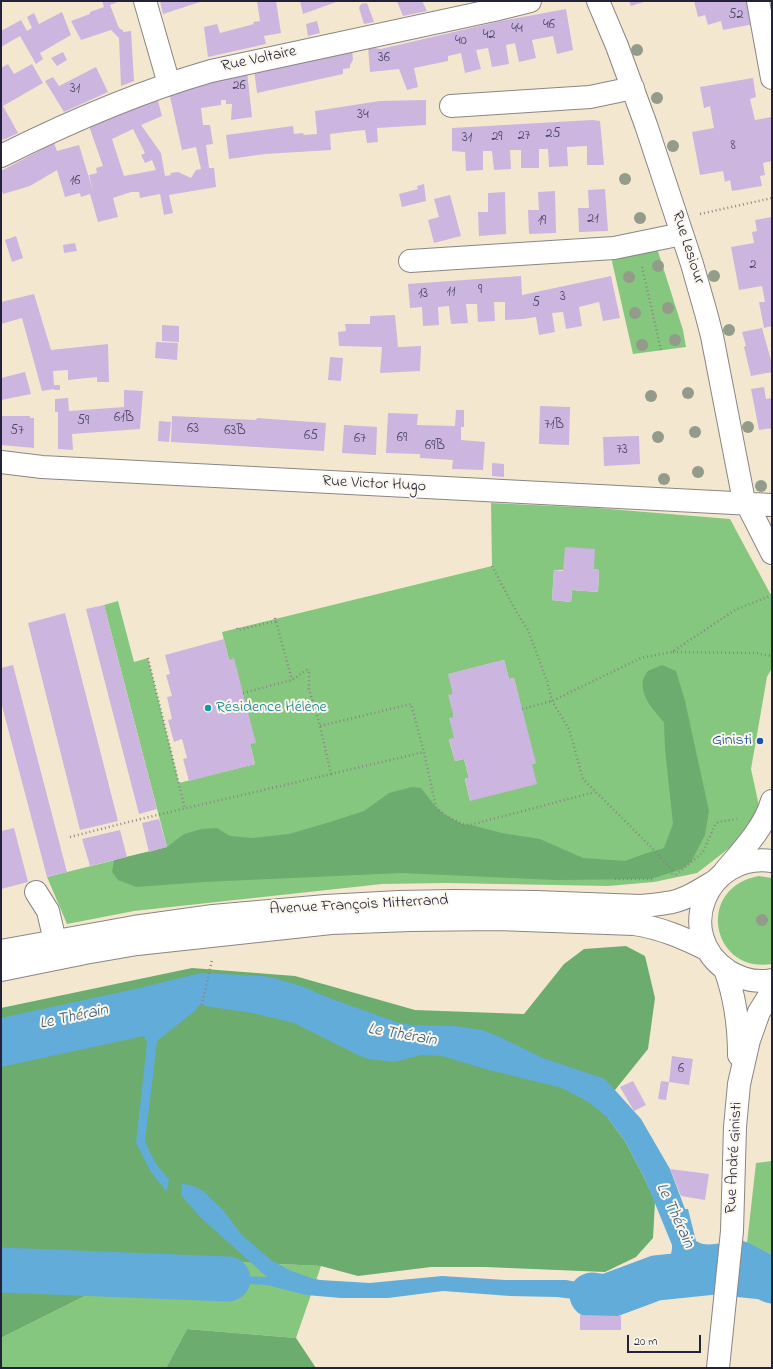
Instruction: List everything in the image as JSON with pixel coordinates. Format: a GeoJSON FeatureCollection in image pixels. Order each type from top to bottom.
{"type":"FeatureCollection","features":[{"type":"Feature","properties":{"kind":"street"},"geometry":{"type":"LineString","coordinates":[[145,1],[169,84]]}},
{"type":"Feature","properties":{"kind":"street","name":"Rue Voltaire"},"geometry":{"type":"LineString","coordinates":[[1,156],[117,103],[169,84],[211,71],[530,1]]}},
{"type":"Feature","properties":{"kind":"street","name":"Rue Lesiour"},"geometry":{"type":"LineString","coordinates":[[598,1],[633,88],[680,226],[706,313],[739,482],[746,504]]}},
{"type":"Feature","properties":{"kind":"street"},"geometry":{"type":"LineString","coordinates":[[758,1],[772,78]]}},
{"type":"Feature","properties":{"kind":"street"},"geometry":{"type":"LineString","coordinates":[[450,106],[590,97],[633,88]]}},
{"type":"Feature","properties":{"kind":"street"},"geometry":{"type":"LineString","coordinates":[[410,261],[614,248],[637,243],[680,226]]}},
{"type":"Feature","properties":{"kind":"street","name":"Rue Victor Hugo"},"geometry":{"type":"LineString","coordinates":[[1,462],[42,467],[772,505]]}},
{"type":"Feature","properties":{"kind":"street"},"geometry":{"type":"LineString","coordinates":[[746,504],[771,549]]}},
{"type":"Feature","properties":{"kind":"street"},"geometry":{"type":"LineString","coordinates":[[772,801],[764,820],[749,842],[705,896],[700,914],[702,933],[708,950],[719,964],[733,974],[749,980],[772,980]]}},
{"type":"Feature","properties":{"kind":"street","name":"Avenue François Mitterrand"},"geometry":{"type":"LineString","coordinates":[[1,951],[134,927],[213,916],[351,904],[510,901],[628,906],[666,904],[686,897],[733,867],[749,861],[772,861]]}},
{"type":"Feature","properties":{"kind":"street"},"geometry":{"type":"LineString","coordinates":[[36,892],[48,911],[55,941]]}},
{"type":"Feature","properties":{"kind":"street","name":"Avenue François Mitterrand"},"geometry":{"type":"LineString","coordinates":[[1,970],[137,944],[308,924],[410,920],[526,920],[634,924],[648,926],[672,933],[708,950]]}},
{"type":"Feature","properties":{"kind":"street","name":"Rue André Ginisti"},"geometry":{"type":"LineString","coordinates":[[718,1368],[732,1231],[735,1127],[739,1084],[738,1026],[732,988],[725,969]]}},
{"type":"Feature","properties":{"kind":"street","name":"Rue André Ginisti"},"geometry":{"type":"LineString","coordinates":[[739,1084],[749,1040],[759,1012],[772,991]]}},
{"type":"Feature","properties":{"kind":"path"},"geometry":{"type":"LineString","coordinates":[[680,226],[772,198]]}},
{"type":"Feature","properties":{"kind":"path"},"geometry":{"type":"LineString","coordinates":[[637,243],[661,350]]}},
{"type":"Feature","properties":{"kind":"path"},"geometry":{"type":"LineString","coordinates":[[492,566],[517,613],[528,630],[547,681],[552,701],[568,729],[582,779],[659,855],[672,870],[672,879]]}},
{"type":"Feature","properties":{"kind":"path"},"geometry":{"type":"LineString","coordinates":[[672,652],[735,610],[772,595]]}},
{"type":"Feature","properties":{"kind":"path"},"geometry":{"type":"LineString","coordinates":[[237,628],[238,630],[275,620],[292,680]]}},
{"type":"Feature","properties":{"kind":"path"},"geometry":{"type":"LineString","coordinates":[[522,709],[552,701],[641,658],[672,652],[755,653],[772,656]]}},
{"type":"Feature","properties":{"kind":"path"},"geometry":{"type":"LineString","coordinates":[[148,658],[185,809]]}},
{"type":"Feature","properties":{"kind":"path"},"geometry":{"type":"LineString","coordinates":[[243,694],[292,680],[309,669],[309,689],[320,726],[331,774]]}},
{"type":"Feature","properties":{"kind":"path"},"geometry":{"type":"LineString","coordinates":[[320,726],[411,704],[436,806],[445,815],[462,824],[470,825],[596,792]]}},
{"type":"Feature","properties":{"kind":"path"},"geometry":{"type":"LineString","coordinates":[[70,837],[131,821],[424,752]]}},
{"type":"Feature","properties":{"kind":"path"},"geometry":{"type":"LineString","coordinates":[[202,1005],[209,973]]}},
{"type":"Feature","properties":{"kind":"green space"},"geometry":{"type":"Polygon","coordinates":[[[657,248],[683,330],[686,347],[633,354],[611,257],[657,248]]]}},
{"type":"Feature","properties":{"kind":"green space"},"geometry":{"type":"Polygon","coordinates":[[[491,503],[597,508],[730,519],[772,597],[772,668],[767,677],[751,769],[759,806],[745,836],[697,873],[654,882],[608,886],[447,883],[382,884],[134,911],[67,924],[47,877],[167,847],[104,605],[118,601],[134,662],[148,658],[179,783],[255,764],[222,632],[492,566],[491,503]],[[554,570],[552,600],[571,602],[572,590],[598,592],[599,570],[554,570]],[[504,660],[449,674],[453,694],[454,738],[449,740],[455,761],[464,759],[469,778],[465,779],[470,801],[535,763],[514,678],[509,679],[504,660]]]}},
{"type":"Feature","properties":{"kind":"green space"},"geometry":{"type":"Polygon","coordinates":[[[662,665],[676,671],[685,701],[709,811],[705,835],[691,862],[682,869],[651,879],[555,880],[402,873],[204,882],[136,887],[118,880],[112,872],[114,860],[167,847],[184,834],[202,829],[217,828],[230,836],[252,838],[289,834],[364,811],[389,793],[412,787],[421,788],[436,807],[445,815],[462,824],[502,833],[540,839],[583,858],[625,861],[664,848],[673,824],[665,749],[664,722],[649,703],[643,686],[643,680],[648,671],[662,665]]]}},
{"type":"Feature","properties":{"kind":"green space"},"geometry":{"type":"Polygon","coordinates":[[[759,876],[772,878],[772,964],[752,964],[736,956],[724,944],[719,928],[719,912],[725,896],[738,884],[759,876]]]}},
{"type":"Feature","properties":{"kind":"green space"},"geometry":{"type":"Polygon","coordinates":[[[626,946],[645,956],[655,998],[648,1049],[615,1090],[608,1118],[625,1141],[655,1202],[653,1238],[636,1257],[605,1272],[485,1267],[431,1267],[358,1276],[321,1266],[150,1258],[91,1293],[1,1338],[1,1008],[192,968],[295,976],[415,1010],[524,1014],[564,964],[584,949],[626,946]]]}},
{"type":"Feature","properties":{"kind":"green space"},"geometry":{"type":"Polygon","coordinates":[[[772,1161],[772,1255],[747,1243],[756,1163],[772,1161]]]}},
{"type":"Feature","properties":{"kind":"green space"},"geometry":{"type":"Polygon","coordinates":[[[150,1258],[321,1266],[296,1338],[187,1329],[166,1368],[1,1368],[1,1338],[91,1293],[150,1258]]]}},
{"type":"Feature","properties":{"kind":"green space"},"geometry":{"type":"Polygon","coordinates":[[[187,1329],[296,1338],[316,1368],[166,1368],[187,1329]]]}},
{"type":"Feature","properties":{"kind":"water"},"geometry":{"type":"Polygon","coordinates":[[[201,973],[263,976],[274,978],[304,987],[329,998],[399,1023],[413,1025],[455,1026],[482,1030],[543,1058],[605,1079],[641,1119],[670,1169],[685,1209],[688,1209],[696,1241],[713,1244],[743,1241],[772,1255],[772,1291],[762,1287],[704,1288],[660,1281],[657,1282],[655,1271],[668,1261],[672,1245],[645,1179],[625,1141],[608,1118],[590,1103],[562,1088],[485,1069],[442,1056],[421,1055],[394,1062],[369,1059],[294,1023],[252,1013],[198,1005],[196,1010],[157,1041],[145,1141],[161,1171],[169,1179],[167,1192],[151,1172],[136,1143],[147,1043],[144,1036],[1,1067],[1,1018],[201,973]]]}},
{"type":"Feature","properties":{"kind":"water"},"geometry":{"type":"Polygon","coordinates":[[[182,1183],[196,1187],[203,1191],[223,1210],[242,1235],[271,1260],[289,1270],[320,1280],[370,1283],[442,1276],[505,1280],[566,1280],[605,1287],[617,1285],[649,1273],[651,1284],[613,1300],[598,1302],[557,1297],[510,1296],[443,1291],[388,1298],[341,1298],[306,1295],[267,1285],[165,1280],[166,1273],[267,1277],[200,1217],[181,1195],[182,1183]]]}},
{"type":"Feature","properties":{"kind":"water"},"geometry":{"type":"Polygon","coordinates":[[[1,1266],[152,1273],[150,1280],[1,1273],[1,1266]]]}},
{"type":"Feature","properties":{"kind":"building"},"geometry":{"type":"Polygon","coordinates":[[[102,1],[120,1],[110,5],[120,29],[123,30],[123,32],[131,31],[134,81],[121,86],[119,38],[111,30],[81,40],[71,21],[104,7],[102,1]]]}},
{"type":"Feature","properties":{"kind":"building"},"geometry":{"type":"Polygon","coordinates":[[[160,1],[203,1],[163,14],[160,1]]]}},
{"type":"Feature","properties":{"kind":"building"},"geometry":{"type":"Polygon","coordinates":[[[257,1],[276,1],[281,33],[264,36],[266,44],[208,57],[204,27],[217,24],[220,33],[254,24],[253,22],[260,21],[257,1]]]}},
{"type":"Feature","properties":{"kind":"building"},"geometry":{"type":"Polygon","coordinates":[[[300,1],[339,1],[303,14],[300,1]]]}},
{"type":"Feature","properties":{"kind":"building"},"geometry":{"type":"Polygon","coordinates":[[[397,1],[422,1],[427,11],[403,16],[397,1]]]}},
{"type":"Feature","properties":{"kind":"building"},"geometry":{"type":"Polygon","coordinates":[[[629,1],[647,1],[631,6],[629,1]]]}},
{"type":"Feature","properties":{"kind":"building"},"geometry":{"type":"Polygon","coordinates":[[[694,1],[749,1],[754,24],[723,30],[721,21],[708,25],[705,15],[698,17],[694,1]]]}},
{"type":"Feature","properties":{"kind":"building"},"geometry":{"type":"Polygon","coordinates":[[[367,3],[374,22],[364,24],[359,8],[361,4],[367,3]]]}},
{"type":"Feature","properties":{"kind":"building"},"geometry":{"type":"Polygon","coordinates":[[[566,9],[573,50],[557,54],[553,36],[532,40],[536,58],[519,62],[515,43],[506,45],[509,64],[492,67],[488,48],[476,50],[481,69],[465,73],[461,53],[448,56],[448,61],[414,68],[418,87],[407,90],[399,69],[370,72],[368,47],[381,49],[501,21],[566,9]]]}},
{"type":"Feature","properties":{"kind":"building"},"geometry":{"type":"Polygon","coordinates":[[[62,12],[71,35],[40,53],[43,59],[36,64],[20,36],[1,47],[1,31],[21,20],[27,31],[32,28],[27,17],[34,13],[39,24],[62,12]]]}},
{"type":"Feature","properties":{"kind":"building"},"geometry":{"type":"Polygon","coordinates":[[[317,21],[320,33],[308,36],[306,24],[317,21]]]}},
{"type":"Feature","properties":{"kind":"building"},"geometry":{"type":"Polygon","coordinates":[[[352,50],[353,60],[350,68],[343,69],[343,74],[257,93],[254,69],[352,50]]]}},
{"type":"Feature","properties":{"kind":"building"},"geometry":{"type":"Polygon","coordinates":[[[63,52],[67,60],[57,66],[51,58],[63,52]]]}},
{"type":"Feature","properties":{"kind":"building"},"geometry":{"type":"Polygon","coordinates":[[[8,64],[14,74],[32,64],[43,83],[3,106],[18,133],[3,140],[1,137],[1,68],[8,64]]]}},
{"type":"Feature","properties":{"kind":"building"},"geometry":{"type":"Polygon","coordinates":[[[96,67],[108,92],[64,112],[45,81],[53,77],[59,86],[96,67]]]}},
{"type":"Feature","properties":{"kind":"building"},"geometry":{"type":"Polygon","coordinates":[[[247,71],[252,117],[231,120],[232,104],[226,104],[226,100],[221,100],[221,105],[201,108],[203,125],[210,125],[213,144],[206,145],[209,168],[214,168],[216,187],[169,195],[173,213],[164,215],[160,194],[140,198],[139,192],[131,192],[113,198],[118,217],[98,222],[90,194],[81,197],[80,193],[65,197],[57,170],[30,186],[3,194],[1,188],[1,171],[54,143],[57,151],[79,145],[93,191],[89,175],[97,173],[96,168],[103,166],[89,126],[157,97],[162,116],[141,125],[161,153],[165,176],[171,175],[170,173],[178,172],[191,178],[196,170],[201,169],[196,147],[182,150],[169,92],[247,71]],[[133,129],[112,139],[124,176],[156,170],[152,160],[145,163],[141,155],[145,153],[133,129]]]}},
{"type":"Feature","properties":{"kind":"building"},"geometry":{"type":"Polygon","coordinates":[[[753,78],[756,97],[750,99],[755,120],[772,117],[772,161],[763,163],[765,175],[760,176],[762,186],[732,191],[730,180],[725,182],[723,171],[700,175],[692,132],[714,128],[710,106],[704,108],[700,87],[753,78]]]}},
{"type":"Feature","properties":{"kind":"building"},"geometry":{"type":"Polygon","coordinates":[[[426,100],[426,125],[377,128],[378,142],[367,143],[365,130],[354,131],[330,134],[331,150],[265,154],[229,159],[226,135],[293,126],[294,134],[317,134],[315,111],[380,101],[426,100]]]}},
{"type":"Feature","properties":{"kind":"building"},"geometry":{"type":"Polygon","coordinates":[[[592,120],[600,121],[604,165],[587,165],[587,146],[567,147],[568,166],[549,167],[548,149],[539,149],[539,168],[521,168],[521,150],[510,150],[511,169],[494,170],[492,151],[483,151],[483,170],[466,171],[465,152],[452,151],[452,128],[592,120]]]}},
{"type":"Feature","properties":{"kind":"building"},"geometry":{"type":"Polygon","coordinates":[[[424,184],[426,201],[402,207],[399,194],[418,189],[417,186],[424,184]]]}},
{"type":"Feature","properties":{"kind":"building"},"geometry":{"type":"Polygon","coordinates":[[[605,189],[608,231],[579,232],[578,208],[589,208],[588,190],[605,189]]]}},
{"type":"Feature","properties":{"kind":"building"},"geometry":{"type":"Polygon","coordinates":[[[555,191],[556,233],[529,234],[528,210],[539,210],[538,192],[555,191]]]}},
{"type":"Feature","properties":{"kind":"building"},"geometry":{"type":"Polygon","coordinates":[[[505,192],[506,234],[479,236],[478,212],[488,212],[488,193],[505,192]]]}},
{"type":"Feature","properties":{"kind":"building"},"geometry":{"type":"Polygon","coordinates":[[[450,195],[461,236],[434,243],[428,220],[439,217],[434,199],[450,195]]]}},
{"type":"Feature","properties":{"kind":"building"},"geometry":{"type":"Polygon","coordinates":[[[772,217],[772,326],[764,328],[759,302],[765,302],[762,286],[739,290],[731,247],[754,243],[752,232],[757,231],[755,220],[772,217]]]}},
{"type":"Feature","properties":{"kind":"building"},"geometry":{"type":"Polygon","coordinates":[[[16,236],[23,258],[12,262],[5,240],[16,236]]]}},
{"type":"Feature","properties":{"kind":"building"},"geometry":{"type":"Polygon","coordinates":[[[75,243],[77,251],[64,253],[63,245],[75,243]]]}},
{"type":"Feature","properties":{"kind":"building"},"geometry":{"type":"Polygon","coordinates":[[[521,276],[522,295],[611,276],[620,318],[603,321],[599,302],[579,307],[582,326],[566,329],[563,312],[552,313],[555,332],[539,335],[536,317],[505,320],[505,302],[494,302],[495,321],[478,322],[477,304],[466,304],[468,323],[451,324],[449,306],[438,307],[439,325],[423,326],[422,307],[410,308],[408,284],[521,276]]]}},
{"type":"Feature","properties":{"kind":"building"},"geometry":{"type":"Polygon","coordinates":[[[34,294],[51,350],[108,344],[109,382],[97,382],[97,377],[68,380],[68,370],[53,371],[54,385],[60,385],[60,390],[54,389],[42,391],[22,318],[1,324],[1,302],[34,294]]]}},
{"type":"Feature","properties":{"kind":"building"},"geometry":{"type":"Polygon","coordinates":[[[395,315],[398,347],[421,346],[420,371],[380,373],[382,347],[339,346],[338,332],[346,331],[345,324],[370,324],[370,316],[395,315]]]}},
{"type":"Feature","properties":{"kind":"building"},"geometry":{"type":"Polygon","coordinates":[[[162,325],[179,326],[179,342],[162,341],[162,325]]]}},
{"type":"Feature","properties":{"kind":"building"},"geometry":{"type":"Polygon","coordinates":[[[762,328],[772,364],[772,372],[751,376],[742,332],[762,328]]]}},
{"type":"Feature","properties":{"kind":"building"},"geometry":{"type":"Polygon","coordinates":[[[156,342],[178,343],[177,360],[155,358],[156,342]]]}},
{"type":"Feature","properties":{"kind":"building"},"geometry":{"type":"Polygon","coordinates":[[[330,357],[343,358],[341,381],[328,380],[330,357]]]}},
{"type":"Feature","properties":{"kind":"building"},"geometry":{"type":"Polygon","coordinates":[[[25,372],[31,394],[1,400],[1,378],[25,372]]]}},
{"type":"Feature","properties":{"kind":"building"},"geometry":{"type":"Polygon","coordinates":[[[764,387],[766,399],[772,398],[772,428],[759,430],[751,389],[764,387]]]}},
{"type":"Feature","properties":{"kind":"building"},"geometry":{"type":"Polygon","coordinates":[[[124,390],[143,391],[140,429],[72,434],[73,450],[58,449],[58,412],[55,412],[55,399],[68,398],[69,411],[124,407],[124,390]]]}},
{"type":"Feature","properties":{"kind":"building"},"geometry":{"type":"Polygon","coordinates":[[[540,406],[570,407],[569,445],[539,444],[540,406]]]}},
{"type":"Feature","properties":{"kind":"building"},"geometry":{"type":"Polygon","coordinates":[[[456,410],[464,410],[464,427],[461,427],[461,440],[485,442],[483,470],[452,469],[453,460],[420,458],[420,454],[386,453],[388,413],[418,414],[417,425],[455,426],[456,410]]]}},
{"type":"Feature","properties":{"kind":"building"},"geometry":{"type":"Polygon","coordinates":[[[1,416],[30,416],[30,418],[34,418],[34,448],[1,445],[1,416]]]}},
{"type":"Feature","properties":{"kind":"building"},"geometry":{"type":"Polygon","coordinates":[[[172,416],[256,420],[257,418],[326,423],[324,451],[171,442],[172,416]]]}},
{"type":"Feature","properties":{"kind":"building"},"geometry":{"type":"Polygon","coordinates":[[[159,421],[171,422],[169,442],[158,441],[159,421]]]}},
{"type":"Feature","properties":{"kind":"building"},"geometry":{"type":"Polygon","coordinates":[[[344,425],[377,427],[376,455],[342,453],[344,425]]]}},
{"type":"Feature","properties":{"kind":"building"},"geometry":{"type":"Polygon","coordinates":[[[639,436],[640,464],[604,466],[603,437],[639,436]]]}},
{"type":"Feature","properties":{"kind":"building"},"geometry":{"type":"Polygon","coordinates":[[[492,463],[504,464],[504,477],[492,476],[492,463]]]}},
{"type":"Feature","properties":{"kind":"building"},"geometry":{"type":"Polygon","coordinates":[[[565,547],[595,549],[594,569],[599,570],[598,592],[572,590],[571,602],[552,600],[554,570],[563,571],[565,547]]]}},
{"type":"Feature","properties":{"kind":"building"},"geometry":{"type":"Polygon","coordinates":[[[104,605],[157,809],[139,814],[86,609],[104,605]]]}},
{"type":"Feature","properties":{"kind":"building"},"geometry":{"type":"Polygon","coordinates":[[[65,613],[118,821],[80,830],[28,623],[65,613]]]}},
{"type":"Feature","properties":{"kind":"building","name":"Résidence Hélène"},"geometry":{"type":"Polygon","coordinates":[[[224,639],[229,660],[234,658],[256,743],[250,744],[255,764],[189,781],[183,759],[187,758],[182,739],[174,742],[168,720],[172,719],[167,697],[172,696],[166,675],[170,674],[165,655],[224,639]]]}},
{"type":"Feature","properties":{"kind":"building"},"geometry":{"type":"Polygon","coordinates":[[[504,660],[509,679],[514,678],[536,763],[532,764],[537,784],[470,801],[465,778],[469,778],[464,759],[455,761],[449,739],[454,738],[449,718],[454,717],[448,695],[453,694],[448,674],[504,660]]]}},
{"type":"Feature","properties":{"kind":"building"},"geometry":{"type":"Polygon","coordinates":[[[13,665],[67,872],[47,877],[1,702],[1,668],[13,665]]]}},
{"type":"Feature","properties":{"kind":"building"},"geometry":{"type":"Polygon","coordinates":[[[159,819],[167,847],[149,852],[142,823],[159,819]]]}},
{"type":"Feature","properties":{"kind":"building"},"geometry":{"type":"Polygon","coordinates":[[[14,828],[28,882],[1,889],[1,831],[14,828]]]}},
{"type":"Feature","properties":{"kind":"building"},"geometry":{"type":"Polygon","coordinates":[[[120,830],[127,857],[90,866],[82,839],[120,830]]]}},
{"type":"Feature","properties":{"kind":"building"},"geometry":{"type":"Polygon","coordinates":[[[672,1056],[693,1059],[689,1085],[669,1082],[672,1056]]]}},
{"type":"Feature","properties":{"kind":"building"},"geometry":{"type":"Polygon","coordinates":[[[633,1081],[646,1105],[634,1111],[620,1087],[633,1081]]]}},
{"type":"Feature","properties":{"kind":"building"},"geometry":{"type":"Polygon","coordinates":[[[661,1081],[669,1082],[666,1100],[658,1099],[661,1081]]]}},
{"type":"Feature","properties":{"kind":"building"},"geometry":{"type":"Polygon","coordinates":[[[670,1169],[709,1174],[705,1200],[681,1196],[670,1169]]]}},
{"type":"Feature","properties":{"kind":"building"},"geometry":{"type":"Polygon","coordinates":[[[580,1315],[621,1316],[621,1330],[580,1330],[580,1315]]]}},
{"type":"Feature","properties":{"kind":"waterway","name":"Le Thérain"},"geometry":{"type":"LineString","coordinates":[[1,1270],[228,1279]]}},
{"type":"Feature","properties":{"kind":"waterway","name":"Le Thérain"},"geometry":{"type":"LineString","coordinates":[[592,1295],[605,1297],[656,1278],[714,1272],[764,1277],[772,1281]]}},
{"type":"Feature","properties":{"kind":"place","name":"Résidence Hélène"},"geometry":{"type":"Point","coordinates":[208,708]}},
{"type":"Feature","properties":{"kind":"place","name":"Ginisti"},"geometry":{"type":"Point","coordinates":[760,741]}}]}
